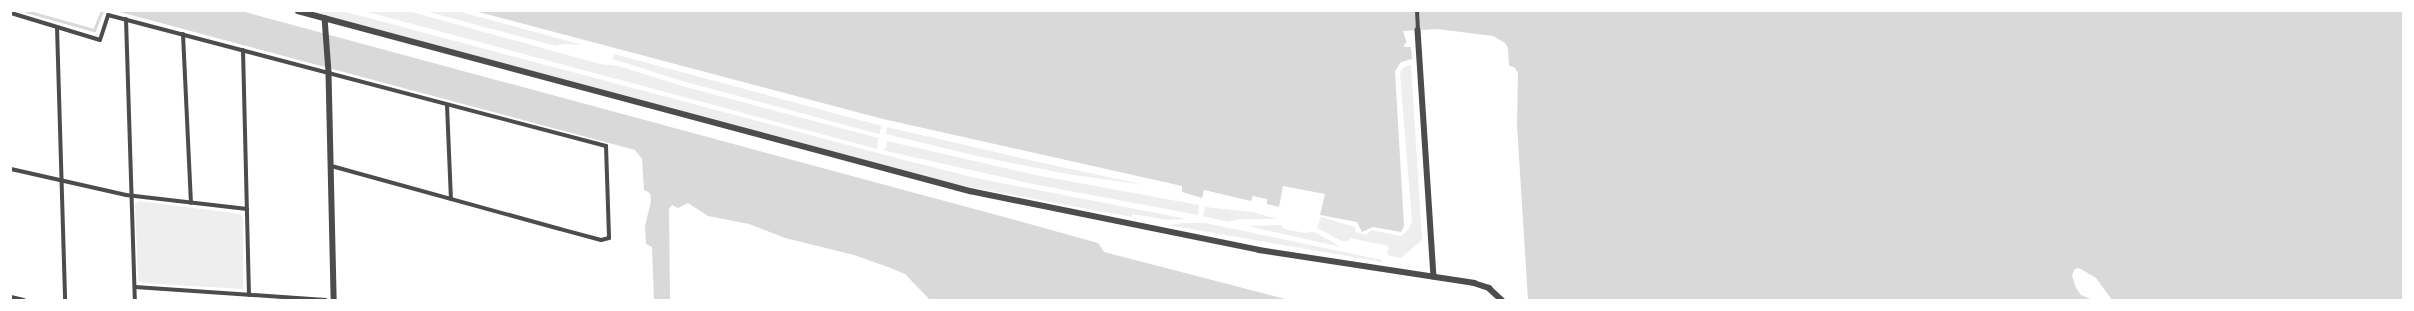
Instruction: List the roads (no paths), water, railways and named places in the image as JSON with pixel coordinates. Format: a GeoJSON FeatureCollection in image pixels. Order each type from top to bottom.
{"type":"FeatureCollection","features":[{"type":"Feature","properties":{"kind":"street"},"geometry":{"type":"LineString","coordinates":[[298,11],[970,191],[1267,251],[1365,268],[1434,276],[1482,285],[1494,291],[1502,300]]}},
{"type":"Feature","properties":{"kind":"street"},"geometry":{"type":"LineString","coordinates":[[1417,11],[1434,276]]}},
{"type":"Feature","properties":{"kind":"street"},"geometry":{"type":"LineString","coordinates":[[11,13],[100,40],[108,15],[126,19],[606,146],[609,238],[602,240],[331,166]]}},
{"type":"Feature","properties":{"kind":"street"},"geometry":{"type":"LineString","coordinates":[[325,18],[329,73],[334,300]]}},
{"type":"Feature","properties":{"kind":"street"},"geometry":{"type":"LineString","coordinates":[[126,19],[135,300]]}},
{"type":"Feature","properties":{"kind":"street"},"geometry":{"type":"LineString","coordinates":[[58,27],[65,300]]}},
{"type":"Feature","properties":{"kind":"street"},"geometry":{"type":"LineString","coordinates":[[183,34],[191,203]]}},
{"type":"Feature","properties":{"kind":"street"},"geometry":{"type":"LineString","coordinates":[[243,50],[249,295]]}},
{"type":"Feature","properties":{"kind":"street"},"geometry":{"type":"LineString","coordinates":[[447,105],[451,199]]}},
{"type":"Feature","properties":{"kind":"street"},"geometry":{"type":"LineString","coordinates":[[11,169],[132,195],[247,209]]}},
{"type":"Feature","properties":{"kind":"street"},"geometry":{"type":"LineString","coordinates":[[135,286],[326,300]]}},
{"type":"Feature","properties":{"kind":"street"},"geometry":{"type":"LineString","coordinates":[[11,297],[24,300]]}},
{"type":"Feature","properties":{"kind":"waterway"},"geometry":{"type":"LineString","coordinates":[[26,11],[94,30],[102,11]]}}]}
